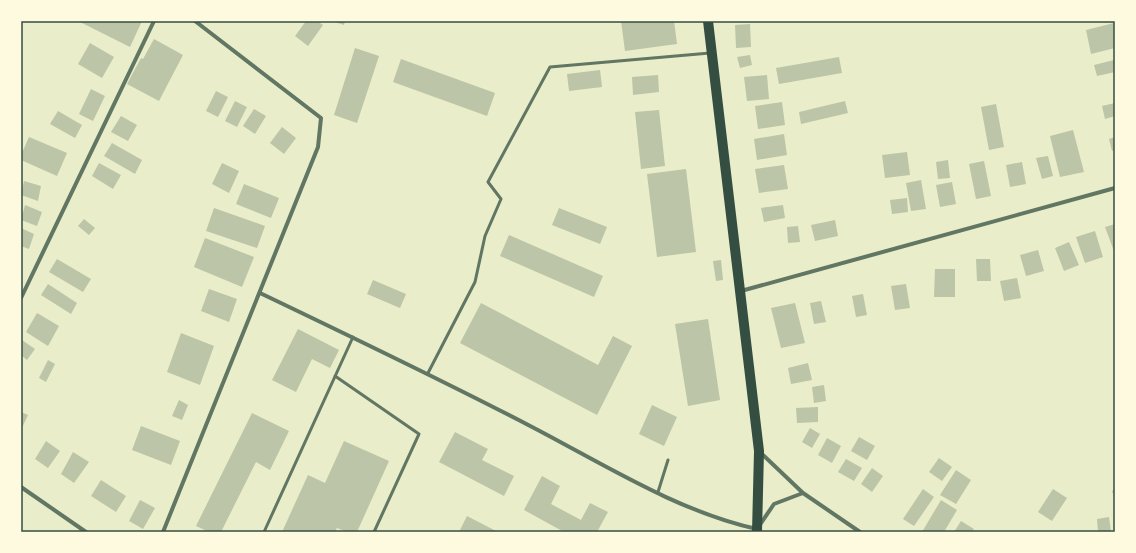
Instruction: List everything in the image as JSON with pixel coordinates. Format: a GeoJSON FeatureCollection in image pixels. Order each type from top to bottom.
{"type":"FeatureCollection","features":[{"type":"Feature","properties":{"kind":"main road"},"geometry":{"type":"LineString","coordinates":[[708,21],[759,451],[757,531]]}},
{"type":"Feature","properties":{"kind":"street"},"geometry":{"type":"LineString","coordinates":[[21,298],[154,21]]}},
{"type":"Feature","properties":{"kind":"street"},"geometry":{"type":"LineString","coordinates":[[163,532],[318,147],[321,118],[195,21]]}},
{"type":"Feature","properties":{"kind":"street"},"geometry":{"type":"LineString","coordinates":[[739,291],[1115,188]]}},
{"type":"Feature","properties":{"kind":"street"},"geometry":{"type":"LineString","coordinates":[[260,294],[428,373],[683,505],[733,524],[757,531],[774,504],[803,493]]}},
{"type":"Feature","properties":{"kind":"street"},"geometry":{"type":"LineString","coordinates":[[759,451],[803,493],[860,532]]}},
{"type":"Feature","properties":{"kind":"street"},"geometry":{"type":"LineString","coordinates":[[21,487],[86,532]]}},
{"type":"Feature","properties":{"kind":"lane"},"geometry":{"type":"LineString","coordinates":[[428,373],[475,282],[485,236],[501,199],[488,182],[550,68],[712,53]]}},
{"type":"Feature","properties":{"kind":"lane"},"geometry":{"type":"LineString","coordinates":[[264,532],[353,337]]}},
{"type":"Feature","properties":{"kind":"lane"},"geometry":{"type":"LineString","coordinates":[[335,376],[419,434],[374,532]]}},
{"type":"Feature","properties":{"kind":"lane"},"geometry":{"type":"LineString","coordinates":[[658,492],[668,460]]}},
{"type":"Feature","properties":{"kind":"building"},"geometry":{"type":"Polygon","coordinates":[[[78,21],[142,21],[130,47],[78,21]]]}},
{"type":"Feature","properties":{"kind":"building"},"geometry":{"type":"Polygon","coordinates":[[[306,21],[317,21],[323,25],[308,46],[295,36],[306,21]]]}},
{"type":"Feature","properties":{"kind":"building"},"geometry":{"type":"Polygon","coordinates":[[[332,21],[345,21],[344,25],[332,21]]]}},
{"type":"Feature","properties":{"kind":"building"},"geometry":{"type":"Polygon","coordinates":[[[621,21],[674,21],[677,44],[625,51],[621,21]]]}},
{"type":"Feature","properties":{"kind":"building"},"geometry":{"type":"Polygon","coordinates":[[[1114,23],[1115,48],[1091,54],[1086,30],[1114,23]]]}},
{"type":"Feature","properties":{"kind":"building"},"geometry":{"type":"Polygon","coordinates":[[[750,24],[751,47],[736,48],[735,25],[750,24]]]}},
{"type":"Feature","properties":{"kind":"building"},"geometry":{"type":"Polygon","coordinates":[[[154,39],[183,55],[159,101],[127,84],[141,58],[143,59],[154,39]]]}},
{"type":"Feature","properties":{"kind":"building"},"geometry":{"type":"Polygon","coordinates":[[[90,43],[114,57],[102,78],[78,64],[90,43]]]}},
{"type":"Feature","properties":{"kind":"building"},"geometry":{"type":"Polygon","coordinates":[[[355,48],[379,56],[357,123],[334,115],[355,48]]]}},
{"type":"Feature","properties":{"kind":"building"},"geometry":{"type":"Polygon","coordinates":[[[750,55],[752,65],[740,68],[737,57],[750,55]]]}},
{"type":"Feature","properties":{"kind":"building"},"geometry":{"type":"Polygon","coordinates":[[[839,57],[842,73],[779,84],[776,68],[839,57]]]}},
{"type":"Feature","properties":{"kind":"building"},"geometry":{"type":"Polygon","coordinates":[[[401,59],[495,93],[487,116],[393,82],[401,59]]]}},
{"type":"Feature","properties":{"kind":"building"},"geometry":{"type":"Polygon","coordinates":[[[1114,60],[1115,72],[1097,76],[1094,65],[1114,60]]]}},
{"type":"Feature","properties":{"kind":"building"},"geometry":{"type":"Polygon","coordinates":[[[600,70],[602,87],[569,91],[567,74],[600,70]]]}},
{"type":"Feature","properties":{"kind":"building"},"geometry":{"type":"Polygon","coordinates":[[[658,75],[659,92],[633,95],[632,77],[658,75]]]}},
{"type":"Feature","properties":{"kind":"building"},"geometry":{"type":"Polygon","coordinates":[[[767,75],[769,99],[747,101],[744,77],[767,75]]]}},
{"type":"Feature","properties":{"kind":"building"},"geometry":{"type":"Polygon","coordinates":[[[91,89],[105,96],[93,121],[79,114],[91,89]]]}},
{"type":"Feature","properties":{"kind":"building"},"geometry":{"type":"Polygon","coordinates":[[[216,91],[228,97],[218,117],[206,111],[216,91]]]}},
{"type":"Feature","properties":{"kind":"building"},"geometry":{"type":"Polygon","coordinates":[[[235,101],[247,107],[237,127],[225,121],[235,101]]]}},
{"type":"Feature","properties":{"kind":"building"},"geometry":{"type":"Polygon","coordinates":[[[845,101],[848,113],[801,124],[799,112],[845,101]]]}},
{"type":"Feature","properties":{"kind":"building"},"geometry":{"type":"Polygon","coordinates":[[[782,102],[785,125],[758,129],[755,106],[782,102]]]}},
{"type":"Feature","properties":{"kind":"building"},"geometry":{"type":"Polygon","coordinates":[[[1115,103],[1115,116],[1105,119],[1102,106],[1115,103]]]}},
{"type":"Feature","properties":{"kind":"building"},"geometry":{"type":"Polygon","coordinates":[[[996,104],[1004,147],[989,150],[981,107],[996,104]]]}},
{"type":"Feature","properties":{"kind":"building"},"geometry":{"type":"Polygon","coordinates":[[[254,109],[266,116],[255,134],[243,126],[254,109]]]}},
{"type":"Feature","properties":{"kind":"building"},"geometry":{"type":"Polygon","coordinates":[[[659,110],[665,166],[641,169],[635,112],[659,110]]]}},
{"type":"Feature","properties":{"kind":"building"},"geometry":{"type":"Polygon","coordinates":[[[58,111],[82,125],[75,138],[50,124],[58,111]]]}},
{"type":"Feature","properties":{"kind":"building"},"geometry":{"type":"Polygon","coordinates":[[[121,116],[137,125],[128,141],[111,132],[121,116]]]}},
{"type":"Feature","properties":{"kind":"building"},"geometry":{"type":"Polygon","coordinates":[[[282,127],[296,138],[284,154],[270,143],[282,127]]]}},
{"type":"Feature","properties":{"kind":"building"},"geometry":{"type":"Polygon","coordinates":[[[1073,130],[1084,172],[1060,177],[1050,136],[1073,130]]]}},
{"type":"Feature","properties":{"kind":"building"},"geometry":{"type":"Polygon","coordinates":[[[784,134],[787,155],[757,160],[754,139],[784,134]]]}},
{"type":"Feature","properties":{"kind":"building"},"geometry":{"type":"Polygon","coordinates":[[[29,137],[67,153],[57,176],[21,160],[21,155],[29,137]]]}},
{"type":"Feature","properties":{"kind":"building"},"geometry":{"type":"Polygon","coordinates":[[[1115,137],[1115,150],[1112,151],[1109,139],[1115,137]]]}},
{"type":"Feature","properties":{"kind":"building"},"geometry":{"type":"Polygon","coordinates":[[[112,143],[142,160],[135,174],[104,156],[112,143]]]}},
{"type":"Feature","properties":{"kind":"building"},"geometry":{"type":"Polygon","coordinates":[[[907,152],[910,175],[885,178],[882,155],[907,152]]]}},
{"type":"Feature","properties":{"kind":"building"},"geometry":{"type":"Polygon","coordinates":[[[1048,156],[1053,176],[1042,179],[1036,158],[1048,156]]]}},
{"type":"Feature","properties":{"kind":"building"},"geometry":{"type":"Polygon","coordinates":[[[948,160],[950,178],[938,179],[936,162],[948,160]]]}},
{"type":"Feature","properties":{"kind":"building"},"geometry":{"type":"Polygon","coordinates":[[[984,161],[991,196],[976,199],[969,164],[984,161]]]}},
{"type":"Feature","properties":{"kind":"building"},"geometry":{"type":"Polygon","coordinates":[[[1022,162],[1026,184],[1010,187],[1006,165],[1022,162]]]}},
{"type":"Feature","properties":{"kind":"building"},"geometry":{"type":"Polygon","coordinates":[[[99,163],[121,175],[113,189],[92,176],[99,163]]]}},
{"type":"Feature","properties":{"kind":"building"},"geometry":{"type":"Polygon","coordinates":[[[222,163],[239,171],[229,193],[212,184],[222,163]]]}},
{"type":"Feature","properties":{"kind":"building"},"geometry":{"type":"Polygon","coordinates":[[[784,165],[788,189],[759,193],[755,169],[784,165]]]}},
{"type":"Feature","properties":{"kind":"building"},"geometry":{"type":"Polygon","coordinates":[[[686,169],[696,252],[657,257],[647,174],[686,169]]]}},
{"type":"Feature","properties":{"kind":"building"},"geometry":{"type":"Polygon","coordinates":[[[921,180],[926,209],[911,211],[906,183],[921,180]]]}},
{"type":"Feature","properties":{"kind":"building"},"geometry":{"type":"Polygon","coordinates":[[[24,181],[41,186],[38,201],[21,195],[24,181]]]}},
{"type":"Feature","properties":{"kind":"building"},"geometry":{"type":"Polygon","coordinates":[[[952,182],[956,204],[940,207],[936,185],[952,182]]]}},
{"type":"Feature","properties":{"kind":"building"},"geometry":{"type":"Polygon","coordinates":[[[244,184],[279,198],[271,218],[236,204],[244,184]]]}},
{"type":"Feature","properties":{"kind":"building"},"geometry":{"type":"Polygon","coordinates":[[[907,198],[908,212],[892,214],[890,200],[907,198]]]}},
{"type":"Feature","properties":{"kind":"building"},"geometry":{"type":"Polygon","coordinates":[[[25,205],[42,212],[37,226],[21,220],[25,205]]]}},
{"type":"Feature","properties":{"kind":"building"},"geometry":{"type":"Polygon","coordinates":[[[783,205],[785,218],[764,222],[761,208],[783,205]]]}},
{"type":"Feature","properties":{"kind":"building"},"geometry":{"type":"Polygon","coordinates":[[[214,208],[265,226],[257,248],[206,231],[214,208]]]}},
{"type":"Feature","properties":{"kind":"building"},"geometry":{"type":"Polygon","coordinates":[[[559,208],[607,227],[600,244],[552,225],[559,208]]]}},
{"type":"Feature","properties":{"kind":"building"},"geometry":{"type":"Polygon","coordinates":[[[84,219],[95,228],[89,235],[78,226],[84,219]]]}},
{"type":"Feature","properties":{"kind":"building"},"geometry":{"type":"Polygon","coordinates":[[[835,220],[838,236],[815,241],[811,225],[835,220]]]}},
{"type":"Feature","properties":{"kind":"building"},"geometry":{"type":"Polygon","coordinates":[[[1115,224],[1115,254],[1105,227],[1115,224]]]}},
{"type":"Feature","properties":{"kind":"building"},"geometry":{"type":"Polygon","coordinates":[[[798,226],[800,242],[788,243],[787,227],[798,226]]]}},
{"type":"Feature","properties":{"kind":"building"},"geometry":{"type":"Polygon","coordinates":[[[21,228],[34,234],[29,249],[21,246],[21,228]]]}},
{"type":"Feature","properties":{"kind":"building"},"geometry":{"type":"Polygon","coordinates":[[[1095,231],[1103,257],[1085,263],[1076,237],[1095,231]]]}},
{"type":"Feature","properties":{"kind":"building"},"geometry":{"type":"Polygon","coordinates":[[[509,235],[603,276],[594,297],[500,256],[509,235]]]}},
{"type":"Feature","properties":{"kind":"building"},"geometry":{"type":"Polygon","coordinates":[[[205,238],[254,257],[242,287],[194,267],[205,238]]]}},
{"type":"Feature","properties":{"kind":"building"},"geometry":{"type":"Polygon","coordinates":[[[1069,242],[1079,265],[1064,271],[1055,248],[1069,242]]]}},
{"type":"Feature","properties":{"kind":"building"},"geometry":{"type":"Polygon","coordinates":[[[1038,250],[1044,271],[1026,276],[1020,255],[1038,250]]]}},
{"type":"Feature","properties":{"kind":"building"},"geometry":{"type":"Polygon","coordinates":[[[57,259],[91,279],[83,292],[49,272],[57,259]]]}},
{"type":"Feature","properties":{"kind":"building"},"geometry":{"type":"Polygon","coordinates":[[[976,259],[990,259],[991,281],[977,281],[976,259]]]}},
{"type":"Feature","properties":{"kind":"building"},"geometry":{"type":"Polygon","coordinates":[[[721,260],[723,280],[716,281],[713,261],[721,260]]]}},
{"type":"Feature","properties":{"kind":"building"},"geometry":{"type":"Polygon","coordinates":[[[935,269],[955,269],[955,297],[934,297],[935,269]]]}},
{"type":"Feature","properties":{"kind":"building"},"geometry":{"type":"Polygon","coordinates":[[[1017,278],[1021,298],[1004,301],[1000,281],[1017,278]]]}},
{"type":"Feature","properties":{"kind":"building"},"geometry":{"type":"Polygon","coordinates":[[[373,280],[406,294],[400,308],[367,294],[373,280]]]}},
{"type":"Feature","properties":{"kind":"building"},"geometry":{"type":"Polygon","coordinates":[[[48,284],[77,303],[71,314],[41,295],[48,284]]]}},
{"type":"Feature","properties":{"kind":"building"},"geometry":{"type":"Polygon","coordinates":[[[906,284],[910,308],[895,310],[891,286],[906,284]]]}},
{"type":"Feature","properties":{"kind":"building"},"geometry":{"type":"Polygon","coordinates":[[[209,289],[237,299],[229,322],[201,311],[209,289]]]}},
{"type":"Feature","properties":{"kind":"building"},"geometry":{"type":"Polygon","coordinates":[[[863,294],[867,315],[856,317],[852,296],[863,294]]]}},
{"type":"Feature","properties":{"kind":"building"},"geometry":{"type":"Polygon","coordinates":[[[821,301],[826,322],[814,324],[810,303],[821,301]]]}},
{"type":"Feature","properties":{"kind":"building"},"geometry":{"type":"Polygon","coordinates":[[[481,303],[598,365],[613,336],[632,346],[597,415],[460,343],[481,303]]]}},
{"type":"Feature","properties":{"kind":"building"},"geometry":{"type":"Polygon","coordinates":[[[795,303],[805,343],[781,348],[771,308],[795,303]]]}},
{"type":"Feature","properties":{"kind":"building"},"geometry":{"type":"Polygon","coordinates":[[[37,313],[59,326],[48,346],[26,332],[37,313]]]}},
{"type":"Feature","properties":{"kind":"building"},"geometry":{"type":"Polygon","coordinates":[[[708,319],[720,400],[688,406],[675,324],[708,319]]]}},
{"type":"Feature","properties":{"kind":"building"},"geometry":{"type":"Polygon","coordinates":[[[298,329],[339,350],[330,368],[312,359],[296,392],[272,380],[298,329]]]}},
{"type":"Feature","properties":{"kind":"building"},"geometry":{"type":"Polygon","coordinates":[[[181,333],[214,346],[200,385],[167,372],[181,333]]]}},
{"type":"Feature","properties":{"kind":"building"},"geometry":{"type":"Polygon","coordinates":[[[22,340],[35,349],[27,360],[21,355],[22,340]]]}},
{"type":"Feature","properties":{"kind":"building"},"geometry":{"type":"Polygon","coordinates":[[[48,360],[55,364],[46,382],[39,378],[48,360]]]}},
{"type":"Feature","properties":{"kind":"building"},"geometry":{"type":"Polygon","coordinates":[[[808,363],[812,380],[791,384],[788,368],[808,363]]]}},
{"type":"Feature","properties":{"kind":"building"},"geometry":{"type":"Polygon","coordinates":[[[824,385],[826,401],[814,403],[812,387],[824,385]]]}},
{"type":"Feature","properties":{"kind":"building"},"geometry":{"type":"Polygon","coordinates":[[[179,400],[188,405],[182,420],[172,416],[179,400]]]}},
{"type":"Feature","properties":{"kind":"building"},"geometry":{"type":"Polygon","coordinates":[[[652,405],[677,417],[664,446],[639,434],[652,405]]]}},
{"type":"Feature","properties":{"kind":"building"},"geometry":{"type":"Polygon","coordinates":[[[818,407],[818,422],[797,423],[796,408],[818,407]]]}},
{"type":"Feature","properties":{"kind":"building"},"geometry":{"type":"Polygon","coordinates":[[[21,412],[28,415],[21,430],[21,412]]]}},
{"type":"Feature","properties":{"kind":"building"},"geometry":{"type":"Polygon","coordinates":[[[252,413],[289,431],[270,470],[256,462],[221,532],[209,532],[196,526],[252,413]]]}},
{"type":"Feature","properties":{"kind":"building"},"geometry":{"type":"Polygon","coordinates":[[[141,426],[180,441],[171,465],[132,450],[141,426]]]}},
{"type":"Feature","properties":{"kind":"building"},"geometry":{"type":"Polygon","coordinates":[[[810,428],[820,434],[812,448],[802,442],[810,428]]]}},
{"type":"Feature","properties":{"kind":"building"},"geometry":{"type":"Polygon","coordinates":[[[455,432],[488,449],[482,460],[514,476],[504,496],[439,462],[455,432]]]}},
{"type":"Feature","properties":{"kind":"building"},"geometry":{"type":"Polygon","coordinates":[[[859,437],[875,446],[867,460],[851,451],[859,437]]]}},
{"type":"Feature","properties":{"kind":"building"},"geometry":{"type":"Polygon","coordinates":[[[827,438],[841,446],[832,463],[818,455],[827,438]]]}},
{"type":"Feature","properties":{"kind":"building"},"geometry":{"type":"Polygon","coordinates":[[[46,441],[60,451],[48,468],[35,459],[46,441]]]}},
{"type":"Feature","properties":{"kind":"building"},"geometry":{"type":"Polygon","coordinates":[[[344,441],[389,461],[357,532],[347,532],[337,528],[335,532],[282,532],[308,475],[325,483],[344,441]]]}},
{"type":"Feature","properties":{"kind":"building"},"geometry":{"type":"Polygon","coordinates":[[[73,452],[89,462],[74,483],[61,474],[73,452]]]}},
{"type":"Feature","properties":{"kind":"building"},"geometry":{"type":"Polygon","coordinates":[[[939,458],[952,467],[942,481],[929,472],[939,458]]]}},
{"type":"Feature","properties":{"kind":"building"},"geometry":{"type":"Polygon","coordinates":[[[846,459],[862,468],[854,481],[838,472],[846,459]]]}},
{"type":"Feature","properties":{"kind":"building"},"geometry":{"type":"Polygon","coordinates":[[[872,468],[883,476],[872,492],[861,484],[872,468]]]}},
{"type":"Feature","properties":{"kind":"building"},"geometry":{"type":"Polygon","coordinates":[[[956,470],[971,480],[956,504],[940,495],[956,470]]]}},
{"type":"Feature","properties":{"kind":"building"},"geometry":{"type":"Polygon","coordinates":[[[542,476],[560,486],[551,504],[581,520],[590,503],[608,512],[597,532],[564,532],[524,510],[542,476]]]}},
{"type":"Feature","properties":{"kind":"building"},"geometry":{"type":"Polygon","coordinates":[[[101,480],[126,496],[116,512],[91,496],[101,480]]]}},
{"type":"Feature","properties":{"kind":"building"},"geometry":{"type":"Polygon","coordinates":[[[923,489],[934,497],[914,526],[903,519],[923,489]]]}},
{"type":"Feature","properties":{"kind":"building"},"geometry":{"type":"Polygon","coordinates":[[[1053,489],[1067,498],[1052,521],[1038,512],[1053,489]]]}},
{"type":"Feature","properties":{"kind":"building"},"geometry":{"type":"Polygon","coordinates":[[[1115,489],[1115,499],[1112,491],[1115,489]]]}},
{"type":"Feature","properties":{"kind":"building"},"geometry":{"type":"Polygon","coordinates":[[[140,500],[155,508],[143,529],[129,521],[140,500]]]}},
{"type":"Feature","properties":{"kind":"building"},"geometry":{"type":"Polygon","coordinates":[[[941,500],[957,510],[944,532],[922,532],[941,500]]]}},
{"type":"Feature","properties":{"kind":"building"},"geometry":{"type":"Polygon","coordinates":[[[467,516],[498,532],[459,532],[467,516]]]}},
{"type":"Feature","properties":{"kind":"building"},"geometry":{"type":"Polygon","coordinates":[[[1109,517],[1111,532],[1098,532],[1097,519],[1109,517]]]}},
{"type":"Feature","properties":{"kind":"building"},"geometry":{"type":"Polygon","coordinates":[[[961,521],[974,529],[972,532],[954,532],[961,521]]]}}]}
